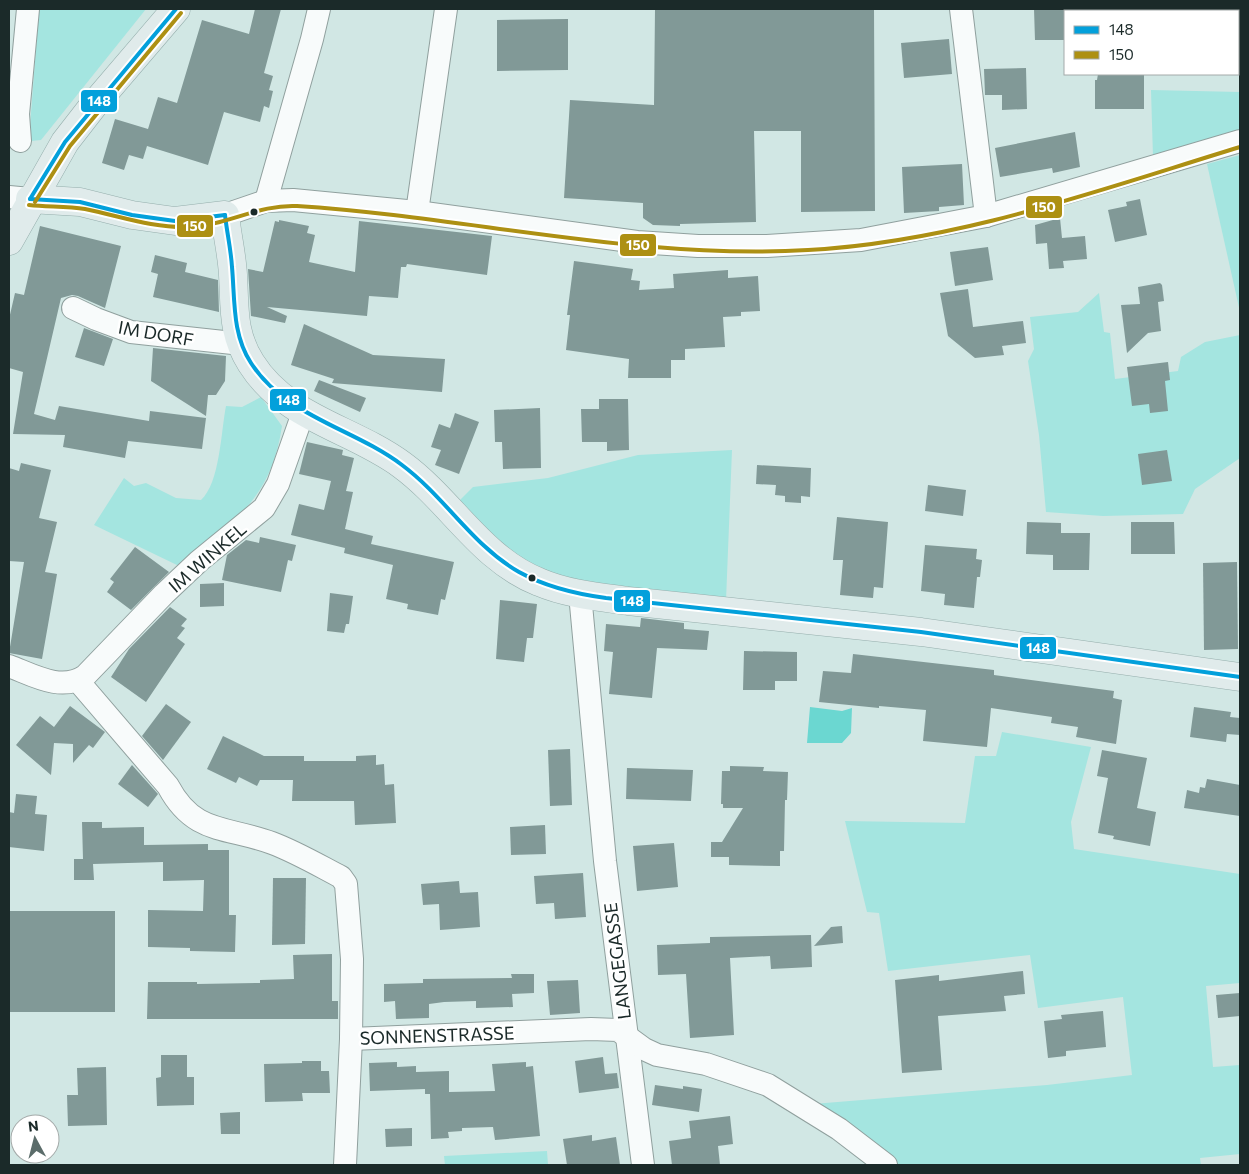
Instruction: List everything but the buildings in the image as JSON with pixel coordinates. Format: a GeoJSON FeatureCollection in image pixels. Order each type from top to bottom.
{"type":"FeatureCollection","features":[{"type":"Feature","properties":{"kind":"main road"},"geometry":{"type":"LineString","coordinates":[[9,241],[20,198],[92,106],[176,9]]}},
{"type":"Feature","properties":{"kind":"main road"},"geometry":{"type":"LineString","coordinates":[[20,198],[80,202],[132,215],[175,221],[225,215],[233,276],[234,314],[242,344],[260,376],[283,399],[303,412],[384,452],[404,466],[475,538],[502,561],[539,582],[580,594],[628,602],[921,632],[1240,677]]}},
{"type":"Feature","properties":{"kind":"street"},"geometry":{"type":"LineString","coordinates":[[20,141],[16,41],[28,9]]}},
{"type":"Feature","properties":{"kind":"street"},"geometry":{"type":"LineString","coordinates":[[266,201],[312,39],[318,9]]}},
{"type":"Feature","properties":{"kind":"street"},"geometry":{"type":"LineString","coordinates":[[417,212],[446,9]]}},
{"type":"Feature","properties":{"kind":"street"},"geometry":{"type":"LineString","coordinates":[[961,9],[985,193],[986,216]]}},
{"type":"Feature","properties":{"kind":"street"},"geometry":{"type":"LineString","coordinates":[[225,215],[266,201],[292,200],[417,212],[637,242],[708,246],[767,246],[861,240],[986,216],[1240,141]]}},
{"type":"Feature","properties":{"kind":"street","name":"IM DORF"},"geometry":{"type":"LineString","coordinates":[[73,308],[131,332],[242,344]]}},
{"type":"Feature","properties":{"kind":"street","name":"IM WINKEL"},"geometry":{"type":"LineString","coordinates":[[78,681],[109,654],[164,594],[264,508],[278,484],[303,412]]}},
{"type":"Feature","properties":{"kind":"street","name":"LANGEGASSE"},"geometry":{"type":"LineString","coordinates":[[580,594],[605,861],[626,1034],[644,1049],[657,1055],[706,1064],[768,1085],[838,1130],[886,1165]]}},
{"type":"Feature","properties":{"kind":"street"},"geometry":{"type":"LineString","coordinates":[[9,666],[49,681],[78,681]]}},
{"type":"Feature","properties":{"kind":"street","name":"SONNENSTRASSE"},"geometry":{"type":"LineString","coordinates":[[78,681],[168,786],[178,803],[193,818],[271,842],[341,877],[347,890],[352,959],[351,1039],[591,1029],[618,1030],[626,1034]]}},
{"type":"Feature","properties":{"kind":"street"},"geometry":{"type":"LineString","coordinates":[[626,1034],[643,1165]]}},
{"type":"Feature","properties":{"kind":"street"},"geometry":{"type":"LineString","coordinates":[[345,1165],[351,1039]]}},
{"type":"Feature","properties":{"kind":"shaded area"},"geometry":{"type":"Polygon","coordinates":[[[39,9],[146,9],[41,140],[31,141],[30,126],[39,9]]]}},
{"type":"Feature","properties":{"kind":"shaded area"},"geometry":{"type":"Polygon","coordinates":[[[1151,90],[1240,92],[1240,131],[1153,157],[1151,90]]]}},
{"type":"Feature","properties":{"kind":"shaded area"},"geometry":{"type":"Polygon","coordinates":[[[1240,155],[1240,312],[1207,164],[1240,155]]]}},
{"type":"Feature","properties":{"kind":"shaded area"},"geometry":{"type":"Polygon","coordinates":[[[1099,293],[1104,332],[1110,333],[1115,379],[1178,371],[1181,357],[1205,342],[1240,335],[1240,458],[1195,489],[1183,514],[1103,516],[1046,512],[1039,435],[1028,361],[1034,349],[1030,317],[1078,312],[1099,293]]]}},
{"type":"Feature","properties":{"kind":"shaded area"},"geometry":{"type":"Polygon","coordinates":[[[261,397],[282,426],[277,452],[269,473],[247,507],[216,536],[179,566],[94,525],[124,478],[134,486],[146,483],[176,498],[201,500],[212,482],[216,469],[226,406],[242,407],[261,397]]]}},
{"type":"Feature","properties":{"kind":"shaded area"},"geometry":{"type":"Polygon","coordinates":[[[732,450],[726,601],[595,585],[533,568],[492,541],[457,503],[473,487],[548,478],[638,455],[732,450]]]}},
{"type":"Feature","properties":{"kind":"shaded area"},"geometry":{"type":"Polygon","coordinates":[[[810,707],[842,711],[852,708],[851,733],[842,743],[807,743],[810,707]]]}},
{"type":"Feature","properties":{"kind":"shaded area"},"geometry":{"type":"Polygon","coordinates":[[[1002,732],[1091,747],[1071,822],[1074,849],[1240,874],[1240,983],[1206,986],[1213,1067],[1240,1065],[1240,1154],[1200,1158],[1201,1165],[899,1165],[813,1104],[1047,1085],[1132,1075],[1123,997],[1038,1008],[1030,955],[888,971],[879,913],[867,912],[845,821],[965,823],[975,756],[996,756],[1002,732]]]}},
{"type":"Feature","properties":{"kind":"shaded area"},"geometry":{"type":"Polygon","coordinates":[[[547,1151],[548,1165],[445,1165],[444,1156],[547,1151]]]}},
{"type":"Feature","properties":{"kind":"transit line","name":"148"},"geometry":{"type":"LineString","coordinates":[[30,199],[65,142],[176,9]]}},
{"type":"Feature","properties":{"kind":"transit line","name":"150"},"geometry":{"type":"LineString","coordinates":[[35,202],[70,146],[181,13]]}},
{"type":"Feature","properties":{"kind":"transit line","name":"150"},"geometry":{"type":"LineString","coordinates":[[29,205],[78,208],[149,224],[175,227],[202,226],[269,208],[297,206],[361,211],[552,236],[680,249],[808,250],[864,245],[919,237],[973,225],[1027,212],[1240,147]]}},
{"type":"Feature","properties":{"kind":"transit line","name":"148"},"geometry":{"type":"LineString","coordinates":[[30,199],[80,202],[132,215],[175,221],[225,215]]}},
{"type":"Feature","properties":{"kind":"transit line","name":"148"},"geometry":{"type":"LineString","coordinates":[[225,215],[237,329],[251,363],[266,381],[282,397],[301,409],[383,452],[402,465],[432,492],[487,549],[529,577],[561,589],[606,598],[921,632],[1240,677]]}}]}
